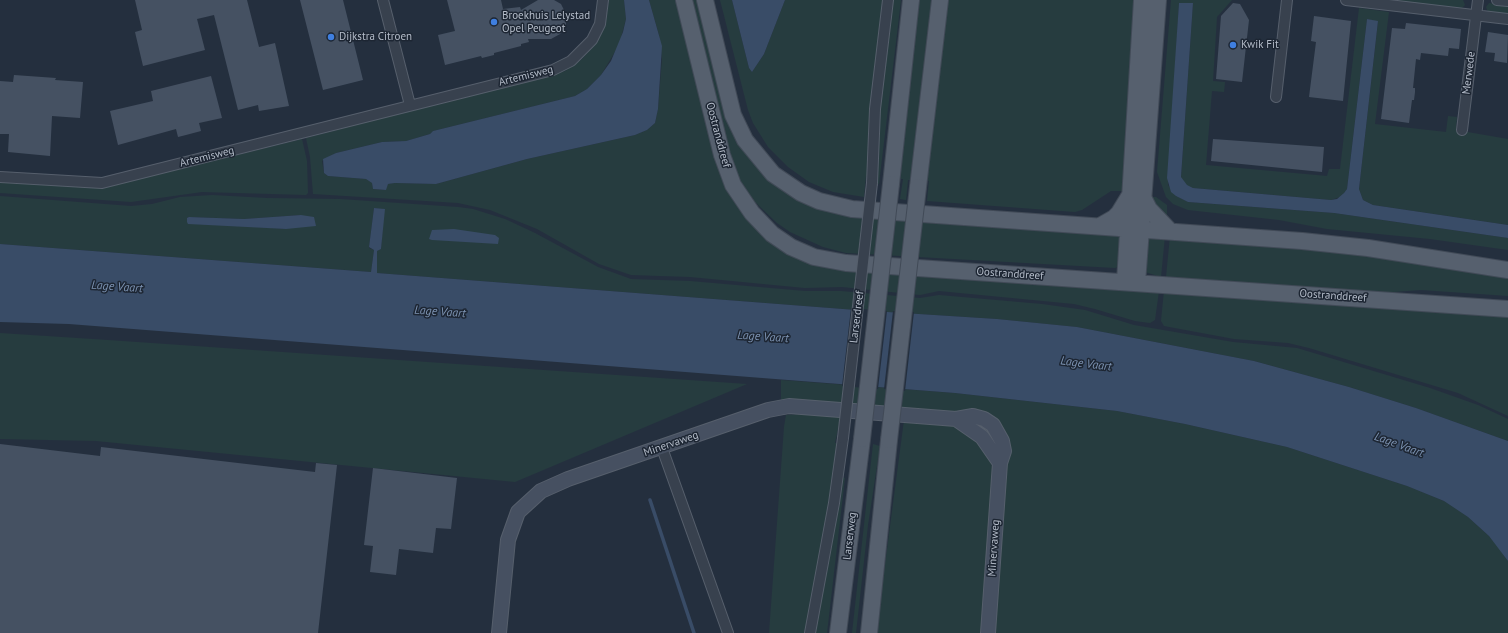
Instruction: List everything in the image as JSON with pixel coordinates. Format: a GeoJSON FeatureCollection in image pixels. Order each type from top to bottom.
{"type":"FeatureCollection","features":[{"type":"Feature","properties":{"kind":"main road","name":"Oostranddreef"},"geometry":{"type":"LineString","coordinates":[[684,0],[726,171],[733,185],[752,213],[772,234],[786,244],[818,258],[846,263],[1508,309]]}},
{"type":"Feature","properties":{"kind":"main road","name":"Oostranddreef"},"geometry":{"type":"LineString","coordinates":[[705,0],[733,115],[745,140],[763,164],[785,184],[819,201],[852,209],[1100,226],[1135,230],[1169,230],[1302,241],[1368,248],[1508,270]]}},
{"type":"Feature","properties":{"kind":"main road","name":"Larserdreef"},"geometry":{"type":"LineString","coordinates":[[862,439],[911,0]]}},
{"type":"Feature","properties":{"kind":"main road"},"geometry":{"type":"LineString","coordinates":[[869,633],[889,440],[940,0]]}},
{"type":"Feature","properties":{"kind":"main road"},"geometry":{"type":"LineString","coordinates":[[1131,283],[1137,196],[1142,0]]}},
{"type":"Feature","properties":{"kind":"main road"},"geometry":{"type":"LineString","coordinates":[[1100,226],[1114,218],[1137,196],[1158,0]]}},
{"type":"Feature","properties":{"kind":"main road"},"geometry":{"type":"LineString","coordinates":[[1137,196],[1169,230]]}},
{"type":"Feature","properties":{"kind":"main road","name":"Larserweg"},"geometry":{"type":"LineString","coordinates":[[838,633],[862,439]]}},
{"type":"Feature","properties":{"kind":"street"},"geometry":{"type":"LineString","coordinates":[[383,0],[410,105]]}},
{"type":"Feature","properties":{"kind":"street","name":"Artemisweg"},"geometry":{"type":"LineString","coordinates":[[0,177],[102,183],[553,70],[579,55],[592,40],[600,24],[603,0]]}},
{"type":"Feature","properties":{"kind":"street","name":"Larserdreef"},"geometry":{"type":"LineString","coordinates":[[810,633],[834,503],[843,438],[872,183],[875,109],[888,0]]}},
{"type":"Feature","properties":{"kind":"street"},"geometry":{"type":"LineString","coordinates":[[1276,97],[1287,0]]}},
{"type":"Feature","properties":{"kind":"street"},"geometry":{"type":"LineString","coordinates":[[1346,0],[1508,19]]}},
{"type":"Feature","properties":{"kind":"street","name":"Merwede"},"geometry":{"type":"LineString","coordinates":[[1462,130],[1478,0]]}},
{"type":"Feature","properties":{"kind":"street"},"geometry":{"type":"LineString","coordinates":[[1497,0],[1508,1]]}},
{"type":"Feature","properties":{"kind":"street","name":"Minervaweg"},"geometry":{"type":"LineString","coordinates":[[499,633],[508,540],[518,512],[541,491],[568,479],[662,448],[768,410],[789,406],[956,418],[982,436],[1000,463],[988,633]]}},
{"type":"Feature","properties":{"kind":"street"},"geometry":{"type":"LineString","coordinates":[[662,448],[728,633]]}},
{"type":"Feature","properties":{"kind":"green space"},"geometry":{"type":"Polygon","coordinates":[[[609,0],[624,0],[626,19],[619,45],[601,75],[587,89],[575,96],[433,131],[430,134],[406,141],[382,142],[336,153],[322,161],[324,173],[328,176],[366,179],[372,183],[373,189],[385,190],[388,184],[395,183],[436,184],[527,159],[635,135],[647,130],[655,123],[658,109],[662,59],[659,35],[649,0],[680,0],[725,176],[798,254],[1159,291],[1155,320],[1150,323],[1135,321],[1074,304],[939,291],[920,295],[842,287],[805,288],[690,277],[631,275],[599,264],[537,229],[490,210],[458,203],[313,194],[310,157],[306,138],[565,71],[582,59],[596,43],[605,26],[609,0]]]}},
{"type":"Feature","properties":{"kind":"green space"},"geometry":{"type":"Polygon","coordinates":[[[688,0],[702,0],[729,113],[801,199],[1122,234],[1122,265],[1115,268],[846,253],[823,247],[790,232],[777,223],[754,201],[736,174],[729,160],[688,0]]]}},
{"type":"Feature","properties":{"kind":"green space"},"geometry":{"type":"Polygon","coordinates":[[[720,0],[732,0],[749,68],[752,72],[764,54],[785,0],[884,0],[868,176],[866,176],[864,197],[833,192],[809,182],[788,167],[768,147],[753,123],[748,110],[720,0]]]}},
{"type":"Feature","properties":{"kind":"green space"},"geometry":{"type":"Polygon","coordinates":[[[893,0],[901,0],[879,184],[876,183],[880,107],[893,0]]]}},
{"type":"Feature","properties":{"kind":"green space"},"geometry":{"type":"Polygon","coordinates":[[[919,0],[933,0],[912,175],[910,180],[908,180],[906,200],[900,199],[903,179],[901,179],[900,170],[919,0]]]}},
{"type":"Feature","properties":{"kind":"green space"},"geometry":{"type":"Polygon","coordinates":[[[946,0],[1137,0],[1124,191],[1111,191],[1082,210],[1075,212],[927,201],[929,181],[926,180],[946,0]]]}},
{"type":"Feature","properties":{"kind":"green space"},"geometry":{"type":"Polygon","coordinates":[[[1171,0],[1232,0],[1217,17],[1213,81],[1225,82],[1224,92],[1212,91],[1206,165],[1327,176],[1329,169],[1340,169],[1359,8],[1389,12],[1375,124],[1446,132],[1448,116],[1457,117],[1456,130],[1508,139],[1508,225],[1373,205],[1363,200],[1359,189],[1378,22],[1367,19],[1347,189],[1340,197],[1331,200],[1193,188],[1187,186],[1181,178],[1193,3],[1179,3],[1168,185],[1176,196],[1188,202],[1334,213],[1508,238],[1508,250],[1430,239],[1327,229],[1279,220],[1188,210],[1173,204],[1166,197],[1157,172],[1171,0]]]}},
{"type":"Feature","properties":{"kind":"green space"},"geometry":{"type":"Polygon","coordinates":[[[1379,0],[1463,0],[1465,5],[1460,10],[1379,0]]]}},
{"type":"Feature","properties":{"kind":"green space"},"geometry":{"type":"Polygon","coordinates":[[[1489,3],[1508,5],[1508,15],[1488,12],[1486,7],[1489,3]]]}},
{"type":"Feature","properties":{"kind":"green space"},"geometry":{"type":"Polygon","coordinates":[[[302,139],[307,161],[308,193],[306,195],[202,192],[131,202],[0,193],[0,182],[103,188],[302,139]]]}},
{"type":"Feature","properties":{"kind":"green space"},"geometry":{"type":"Polygon","coordinates":[[[212,195],[267,198],[340,199],[473,209],[505,219],[535,233],[598,267],[631,279],[690,281],[805,291],[841,291],[920,298],[939,295],[1042,304],[1085,310],[1134,325],[1233,342],[1297,348],[1430,388],[1478,405],[1508,419],[1508,441],[1416,408],[1349,387],[1254,361],[1077,327],[997,319],[856,310],[377,273],[377,251],[381,249],[384,209],[374,208],[369,248],[374,250],[371,272],[0,244],[0,196],[131,206],[152,204],[180,197],[212,195]],[[301,215],[244,219],[187,218],[243,226],[286,229],[301,215]]]}},
{"type":"Feature","properties":{"kind":"green space"},"geometry":{"type":"Polygon","coordinates":[[[1150,197],[1156,197],[1167,205],[1167,216],[1157,208],[1150,197]]]}},
{"type":"Feature","properties":{"kind":"green space"},"geometry":{"type":"Polygon","coordinates":[[[1145,234],[1165,236],[1161,277],[1145,272],[1145,234]]]}},
{"type":"Feature","properties":{"kind":"green space"},"geometry":{"type":"Polygon","coordinates":[[[1170,236],[1400,259],[1508,275],[1508,296],[1421,290],[1380,293],[1166,277],[1170,236]]]}},
{"type":"Feature","properties":{"kind":"green space"},"geometry":{"type":"Polygon","coordinates":[[[1164,291],[1508,315],[1508,416],[1458,393],[1309,348],[1288,343],[1234,339],[1164,326],[1161,321],[1164,291]]]}},
{"type":"Feature","properties":{"kind":"green space"},"geometry":{"type":"Polygon","coordinates":[[[0,333],[747,384],[515,482],[96,441],[0,439],[0,333]]]}},
{"type":"Feature","properties":{"kind":"green space"},"geometry":{"type":"Polygon","coordinates":[[[781,380],[955,393],[1117,411],[1185,424],[1287,447],[1407,486],[1444,501],[1468,517],[1489,536],[1508,561],[1508,633],[995,633],[1006,455],[1002,427],[953,412],[781,401],[781,380]]]}},
{"type":"Feature","properties":{"kind":"green space"},"geometry":{"type":"Polygon","coordinates":[[[805,414],[841,416],[835,443],[837,443],[835,471],[806,633],[769,633],[784,427],[786,415],[805,414]]]}},
{"type":"Feature","properties":{"kind":"green space"},"geometry":{"type":"Polygon","coordinates":[[[904,420],[950,424],[969,432],[989,456],[993,471],[983,633],[876,633],[904,420]]]}},
{"type":"Feature","properties":{"kind":"green space"},"geometry":{"type":"Polygon","coordinates":[[[873,444],[880,446],[868,525],[856,633],[852,633],[873,444]]]}},
{"type":"Feature","properties":{"kind":"green space"},"geometry":{"type":"Polygon","coordinates":[[[842,477],[845,478],[827,633],[815,633],[837,517],[842,477]]]}},
{"type":"Feature","properties":{"kind":"water"},"geometry":{"type":"Polygon","coordinates":[[[624,0],[649,0],[662,46],[658,109],[655,123],[647,130],[635,135],[527,159],[436,184],[395,183],[388,184],[386,190],[373,189],[372,183],[366,179],[328,176],[324,173],[323,159],[336,153],[382,142],[406,141],[430,134],[433,131],[575,96],[587,89],[601,75],[611,61],[623,32],[626,19],[624,0]]]}},
{"type":"Feature","properties":{"kind":"water"},"geometry":{"type":"Polygon","coordinates":[[[732,0],[785,0],[764,54],[752,72],[749,68],[732,0]]]}},
{"type":"Feature","properties":{"kind":"water"},"geometry":{"type":"Polygon","coordinates":[[[1179,3],[1193,3],[1181,177],[1187,185],[1193,188],[1331,200],[1337,199],[1344,193],[1347,189],[1367,19],[1378,21],[1359,189],[1363,200],[1373,205],[1508,225],[1508,238],[1334,213],[1188,202],[1176,196],[1171,192],[1167,178],[1179,3]]]}},
{"type":"Feature","properties":{"kind":"water","name":"Lage Vaart"},"geometry":{"type":"Polygon","coordinates":[[[374,208],[385,209],[381,249],[377,251],[377,273],[856,310],[997,319],[1077,327],[1254,361],[1349,387],[1416,408],[1508,441],[1508,561],[1489,536],[1468,517],[1444,501],[1407,486],[1287,447],[1185,424],[1117,411],[955,393],[69,324],[0,322],[0,244],[371,272],[374,250],[369,247],[374,208]]]}},
{"type":"Feature","properties":{"kind":"water"},"geometry":{"type":"Polygon","coordinates":[[[301,215],[314,217],[316,226],[286,229],[188,224],[187,222],[187,218],[189,217],[244,219],[301,215]]]}},
{"type":"Feature","properties":{"kind":"water"},"geometry":{"type":"Polygon","coordinates":[[[454,229],[495,235],[499,238],[498,244],[429,239],[432,230],[454,229]]]}},
{"type":"Feature","properties":{"kind":"pier"},"geometry":{"type":"Polygon","coordinates":[[[851,308],[887,311],[878,389],[842,386],[851,308]]]}},
{"type":"Feature","properties":{"kind":"pier"},"geometry":{"type":"Polygon","coordinates":[[[893,311],[914,312],[905,391],[884,389],[893,311]]]}},
{"type":"Feature","properties":{"kind":"building"},"geometry":{"type":"Polygon","coordinates":[[[135,0],[247,0],[259,47],[275,43],[289,106],[259,111],[258,105],[238,110],[214,15],[197,19],[205,50],[143,66],[135,32],[142,30],[135,0]]]}},
{"type":"Feature","properties":{"kind":"building"},"geometry":{"type":"Polygon","coordinates":[[[300,0],[343,0],[363,80],[323,90],[300,0]]]}},
{"type":"Feature","properties":{"kind":"building"},"geometry":{"type":"Polygon","coordinates":[[[447,0],[501,0],[503,9],[520,7],[521,10],[538,0],[554,0],[561,4],[566,14],[566,25],[560,34],[551,39],[528,39],[529,42],[521,44],[521,46],[494,53],[494,55],[482,58],[481,56],[445,65],[438,35],[455,31],[447,0]]]}},
{"type":"Feature","properties":{"kind":"building"},"geometry":{"type":"Polygon","coordinates":[[[1233,3],[1240,4],[1249,20],[1242,82],[1216,79],[1221,16],[1233,3]]]}},
{"type":"Feature","properties":{"kind":"building"},"geometry":{"type":"Polygon","coordinates":[[[1314,16],[1351,21],[1343,101],[1309,97],[1316,42],[1311,41],[1314,16]]]}},
{"type":"Feature","properties":{"kind":"building"},"geometry":{"type":"Polygon","coordinates":[[[1406,23],[1461,29],[1459,49],[1449,48],[1448,56],[1421,53],[1420,60],[1416,59],[1413,88],[1415,88],[1415,92],[1414,100],[1412,100],[1409,123],[1381,119],[1392,28],[1405,29],[1406,23]]]}},
{"type":"Feature","properties":{"kind":"building"},"geometry":{"type":"Polygon","coordinates":[[[1488,32],[1508,35],[1507,63],[1494,61],[1495,53],[1485,52],[1488,32]]]}},
{"type":"Feature","properties":{"kind":"building"},"geometry":{"type":"Polygon","coordinates":[[[14,75],[56,78],[55,80],[83,82],[80,118],[52,116],[50,156],[8,152],[9,134],[0,134],[0,81],[13,82],[14,75]]]}},
{"type":"Feature","properties":{"kind":"building"},"geometry":{"type":"Polygon","coordinates":[[[211,76],[222,118],[199,123],[201,131],[186,135],[178,137],[176,129],[118,145],[110,111],[153,101],[151,91],[211,76]]]}},
{"type":"Feature","properties":{"kind":"building"},"geometry":{"type":"Polygon","coordinates":[[[1213,139],[1324,147],[1322,172],[1211,161],[1213,139]]]}},
{"type":"Feature","properties":{"kind":"building"},"geometry":{"type":"Polygon","coordinates":[[[0,444],[100,456],[101,447],[315,472],[316,463],[337,465],[318,633],[0,633],[0,444]]]}},
{"type":"Feature","properties":{"kind":"building"},"geometry":{"type":"Polygon","coordinates":[[[373,468],[457,478],[451,529],[436,528],[433,553],[399,549],[396,575],[370,572],[373,546],[364,545],[373,468]]]}},
{"type":"Feature","properties":{"kind":"waterway"},"geometry":{"type":"LineString","coordinates":[[650,500],[694,633]]}},
{"type":"Feature","properties":{"kind":"place","name":"Broekhuis Lelystad Opel Peugeot"},"geometry":{"type":"Point","coordinates":[494,22]}},
{"type":"Feature","properties":{"kind":"place","name":"Dijkstra Citroen"},"geometry":{"type":"Point","coordinates":[331,37]}},
{"type":"Feature","properties":{"kind":"place","name":"Kwik Fit"},"geometry":{"type":"Point","coordinates":[1233,45]}}]}
